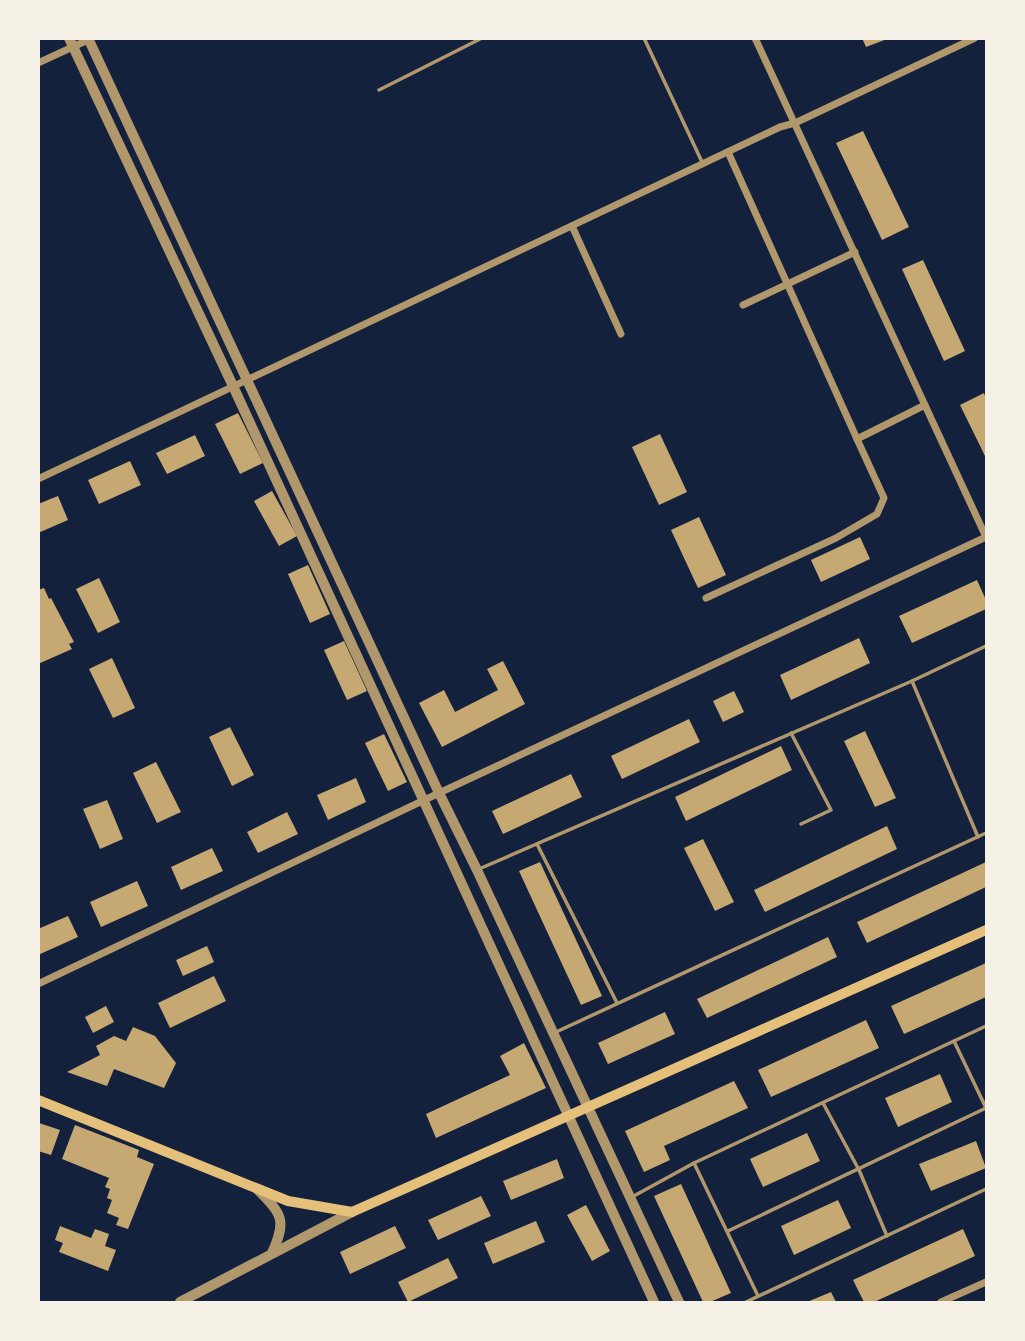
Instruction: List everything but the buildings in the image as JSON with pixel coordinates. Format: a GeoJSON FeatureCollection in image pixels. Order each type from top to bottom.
{"type":"FeatureCollection","features":[{"type":"Feature","properties":{"kind":"main road"},"geometry":{"type":"LineString","coordinates":[[38,1100],[288,1201],[352,1212],[986,930]]}},
{"type":"Feature","properties":{"kind":"street"},"geometry":{"type":"LineString","coordinates":[[38,984],[986,537],[755,38]]}},
{"type":"Feature","properties":{"kind":"street"},"geometry":{"type":"LineString","coordinates":[[38,479],[780,127],[795,123],[975,38]]}},
{"type":"Feature","properties":{"kind":"street"},"geometry":{"type":"LineString","coordinates":[[38,63],[71,42],[89,39],[679,1303]]}},
{"type":"Feature","properties":{"kind":"street"},"geometry":{"type":"LineString","coordinates":[[71,42],[233,386],[422,802],[570,1115],[654,1303]]}},
{"type":"Feature","properties":{"kind":"street"},"geometry":{"type":"LineString","coordinates":[[706,598],[836,538],[877,514],[884,498],[728,152]]}},
{"type":"Feature","properties":{"kind":"street"},"geometry":{"type":"LineString","coordinates":[[572,226],[621,334]]}},
{"type":"Feature","properties":{"kind":"street"},"geometry":{"type":"LineString","coordinates":[[743,305],[855,253]]}},
{"type":"Feature","properties":{"kind":"street"},"geometry":{"type":"LineString","coordinates":[[857,439],[925,405]]}},
{"type":"Feature","properties":{"kind":"street"},"geometry":{"type":"LineString","coordinates":[[258,1189],[277,1209],[281,1219],[280,1235],[272,1253]]}},
{"type":"Feature","properties":{"kind":"street"},"geometry":{"type":"LineString","coordinates":[[180,1303],[352,1212]]}},
{"type":"Feature","properties":{"kind":"street"},"geometry":{"type":"LineString","coordinates":[[941,1303],[986,1282]]}},
{"type":"Feature","properties":{"kind":"lane"},"geometry":{"type":"LineString","coordinates":[[379,90],[482,38]]}},
{"type":"Feature","properties":{"kind":"lane"},"geometry":{"type":"LineString","coordinates":[[644,38],[703,164]]}},
{"type":"Feature","properties":{"kind":"lane"},"geometry":{"type":"LineString","coordinates":[[477,870],[912,681],[986,646]]}},
{"type":"Feature","properties":{"kind":"lane"},"geometry":{"type":"LineString","coordinates":[[912,681],[978,837]]}},
{"type":"Feature","properties":{"kind":"lane"},"geometry":{"type":"LineString","coordinates":[[791,733],[831,810],[801,824]]}},
{"type":"Feature","properties":{"kind":"lane"},"geometry":{"type":"LineString","coordinates":[[552,1034],[986,833]]}},
{"type":"Feature","properties":{"kind":"lane"},"geometry":{"type":"LineString","coordinates":[[537,844],[617,1003]]}},
{"type":"Feature","properties":{"kind":"lane"},"geometry":{"type":"LineString","coordinates":[[630,1198],[694,1163],[986,1027]]}},
{"type":"Feature","properties":{"kind":"lane"},"geometry":{"type":"LineString","coordinates":[[728,1231],[986,1108],[954,1041]]}},
{"type":"Feature","properties":{"kind":"lane"},"geometry":{"type":"LineString","coordinates":[[823,1103],[859,1170],[887,1236]]}},
{"type":"Feature","properties":{"kind":"lane"},"geometry":{"type":"LineString","coordinates":[[694,1163],[758,1296]]}},
{"type":"Feature","properties":{"kind":"lane"},"geometry":{"type":"LineString","coordinates":[[746,1303],[986,1189]]}}]}
